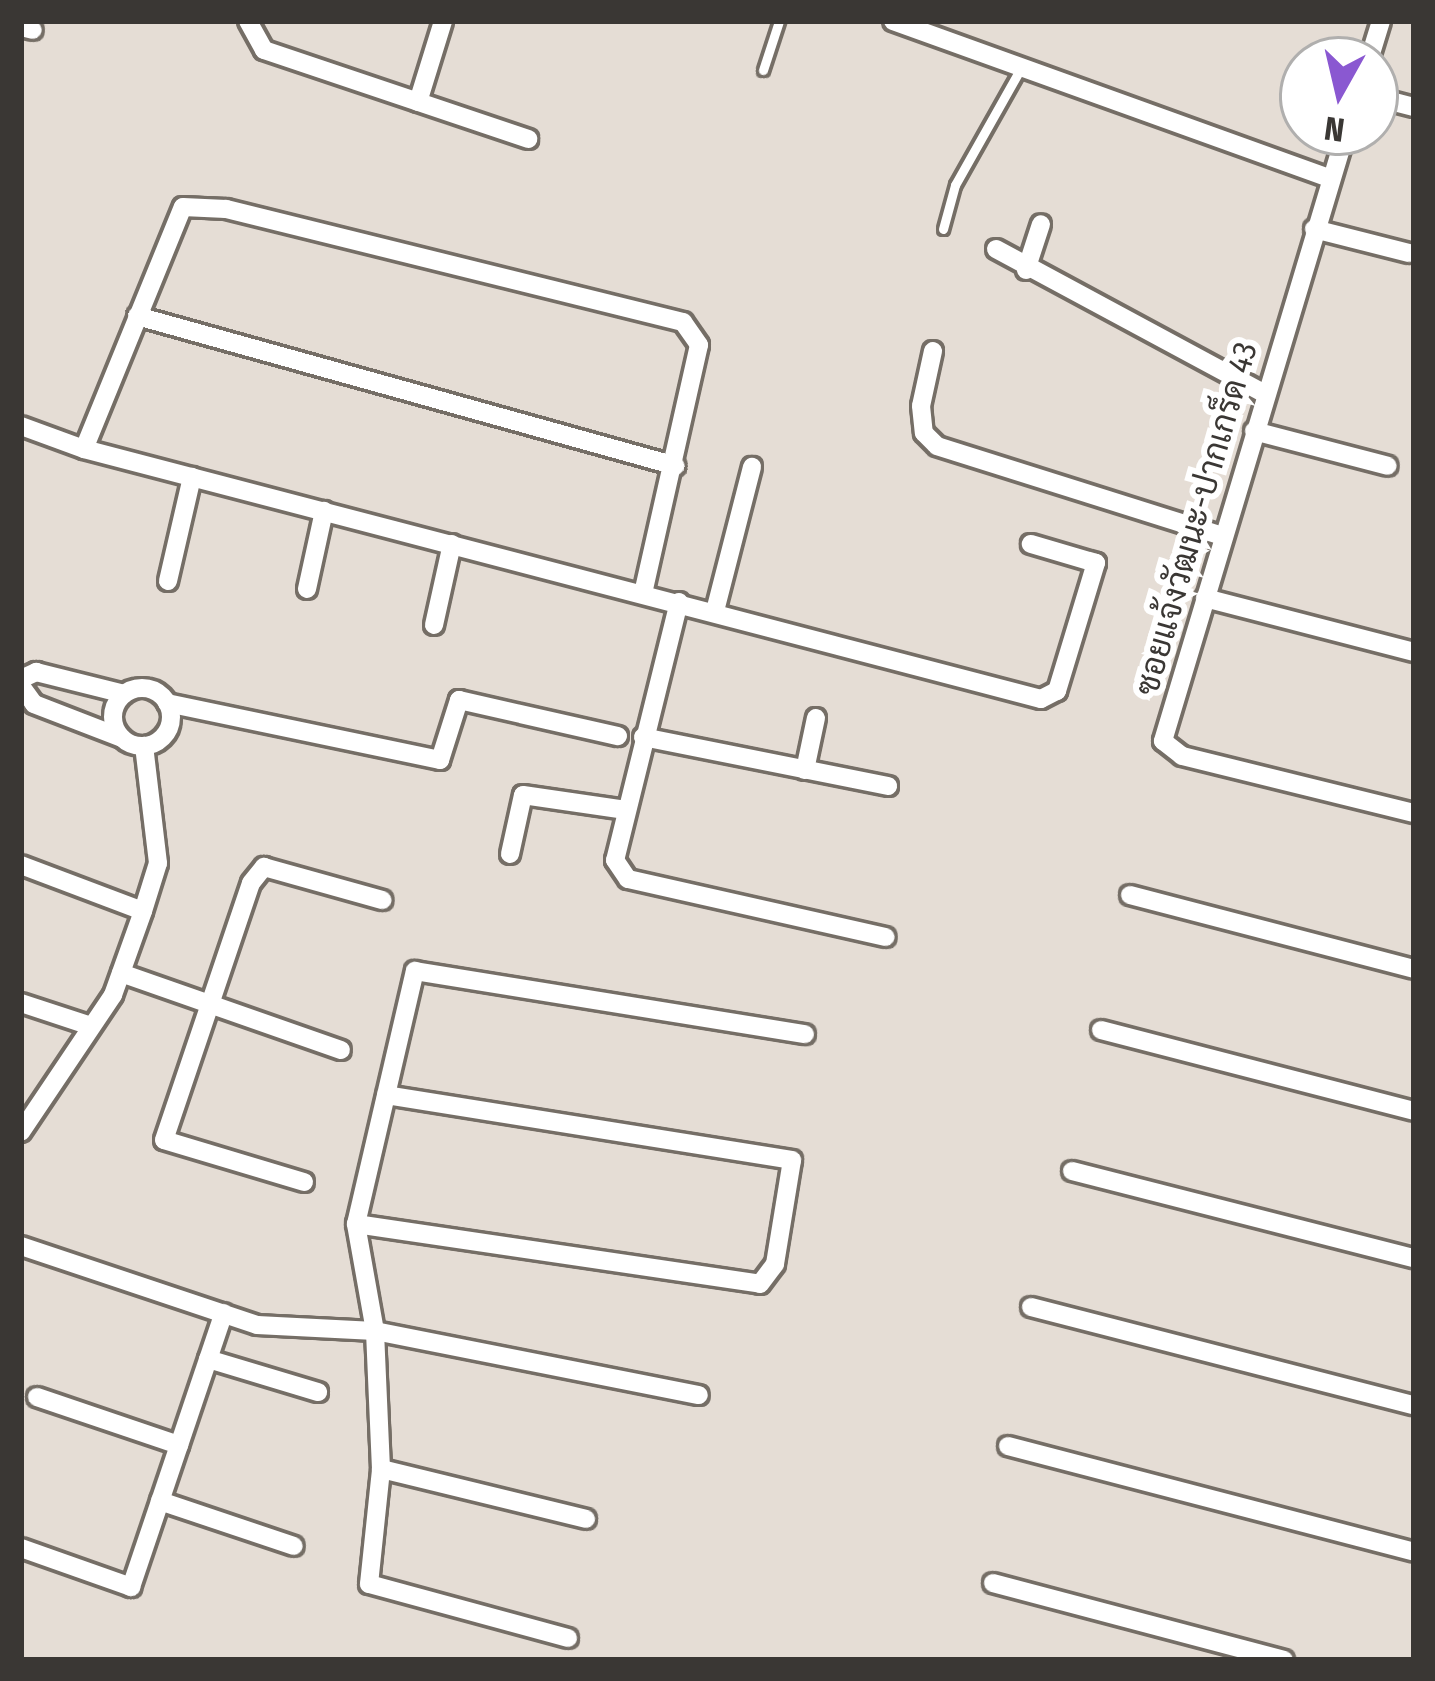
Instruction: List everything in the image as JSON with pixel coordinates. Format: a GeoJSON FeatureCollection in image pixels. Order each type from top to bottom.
{"type":"FeatureCollection","features":[{"type":"Feature","properties":{"kind":"street"},"geometry":{"type":"LineString","coordinates":[[248,21],[264,50],[528,139]]}},
{"type":"Feature","properties":{"kind":"street"},"geometry":{"type":"LineString","coordinates":[[418,101],[443,21]]}},
{"type":"Feature","properties":{"kind":"street"},"geometry":{"type":"LineString","coordinates":[[893,21],[1331,178]]}},
{"type":"Feature","properties":{"kind":"street","name":"ซอยแจ้งวัฒนะ-ปากเกร็ด 43"},"geometry":{"type":"LineString","coordinates":[[1338,156],[1163,741],[1182,756],[1414,813]]}},
{"type":"Feature","properties":{"kind":"street"},"geometry":{"type":"LineString","coordinates":[[84,449],[183,207],[198,204],[682,322],[699,346],[676,466],[643,593]]}},
{"type":"Feature","properties":{"kind":"street"},"geometry":{"type":"LineString","coordinates":[[1026,271],[1041,224]]}},
{"type":"Feature","properties":{"kind":"street"},"geometry":{"type":"LineString","coordinates":[[1314,229],[1409,253]]}},
{"type":"Feature","properties":{"kind":"street"},"geometry":{"type":"LineString","coordinates":[[996,249],[1026,271],[1265,394]]}},
{"type":"Feature","properties":{"kind":"street"},"geometry":{"type":"LineString","coordinates":[[137,316],[676,466]]}},
{"type":"Feature","properties":{"kind":"street"},"geometry":{"type":"LineString","coordinates":[[933,351],[921,406],[924,433],[937,446],[1222,536]]}},
{"type":"Feature","properties":{"kind":"street"},"geometry":{"type":"LineString","coordinates":[[21,426],[84,449],[1041,699],[1058,691],[1096,562],[1031,544]]}},
{"type":"Feature","properties":{"kind":"street"},"geometry":{"type":"LineString","coordinates":[[1254,431],[1388,466]]}},
{"type":"Feature","properties":{"kind":"street"},"geometry":{"type":"LineString","coordinates":[[715,611],[752,467]]}},
{"type":"Feature","properties":{"kind":"street"},"geometry":{"type":"LineString","coordinates":[[168,580],[193,477]]}},
{"type":"Feature","properties":{"kind":"street"},"geometry":{"type":"LineString","coordinates":[[307,589],[325,511]]}},
{"type":"Feature","properties":{"kind":"street"},"geometry":{"type":"LineString","coordinates":[[434,625],[452,544]]}},
{"type":"Feature","properties":{"kind":"street"},"geometry":{"type":"LineString","coordinates":[[1205,598],[1414,652]]}},
{"type":"Feature","properties":{"kind":"street"},"geometry":{"type":"LineString","coordinates":[[680,602],[615,860],[628,879],[886,937]]}},
{"type":"Feature","properties":{"kind":"street"},"geometry":{"type":"LineString","coordinates":[[144,746],[34,704],[21,682],[36,672],[124,694],[153,690],[167,703],[440,760],[459,700],[618,736]]}},
{"type":"Feature","properties":{"kind":"street"},"geometry":{"type":"LineString","coordinates":[[122,737],[113,710],[124,694]]}},
{"type":"Feature","properties":{"kind":"street"},"geometry":{"type":"LineString","coordinates":[[144,746],[167,731],[167,703]]}},
{"type":"Feature","properties":{"kind":"street"},"geometry":{"type":"LineString","coordinates":[[806,770],[816,718]]}},
{"type":"Feature","properties":{"kind":"street"},"geometry":{"type":"LineString","coordinates":[[643,737],[888,786]]}},
{"type":"Feature","properties":{"kind":"street"},"geometry":{"type":"LineString","coordinates":[[21,1132],[121,973],[143,911],[158,862],[144,746]]}},
{"type":"Feature","properties":{"kind":"street"},"geometry":{"type":"LineString","coordinates":[[510,854],[523,795],[626,810]]}},
{"type":"Feature","properties":{"kind":"street"},"geometry":{"type":"LineString","coordinates":[[21,866],[143,911]]}},
{"type":"Feature","properties":{"kind":"street"},"geometry":{"type":"LineString","coordinates":[[304,1182],[164,1141],[251,883],[264,868],[382,900]]}},
{"type":"Feature","properties":{"kind":"street"},"geometry":{"type":"LineString","coordinates":[[1130,895],[1414,969]]}},
{"type":"Feature","properties":{"kind":"street"},"geometry":{"type":"LineString","coordinates":[[568,1638],[369,1584],[381,1469],[375,1331],[356,1223],[415,971],[805,1034]]}},
{"type":"Feature","properties":{"kind":"street"},"geometry":{"type":"LineString","coordinates":[[121,973],[341,1050]]}},
{"type":"Feature","properties":{"kind":"street"},"geometry":{"type":"LineString","coordinates":[[21,1003],[91,1026]]}},
{"type":"Feature","properties":{"kind":"street"},"geometry":{"type":"LineString","coordinates":[[1101,1030],[1414,1112]]}},
{"type":"Feature","properties":{"kind":"street"},"geometry":{"type":"LineString","coordinates":[[356,1223],[760,1284],[775,1264],[792,1160],[386,1095]]}},
{"type":"Feature","properties":{"kind":"street"},"geometry":{"type":"LineString","coordinates":[[1072,1171],[1414,1258]]}},
{"type":"Feature","properties":{"kind":"street"},"geometry":{"type":"LineString","coordinates":[[21,1246],[257,1325],[375,1331],[699,1395]]}},
{"type":"Feature","properties":{"kind":"street"},"geometry":{"type":"LineString","coordinates":[[1031,1307],[1414,1405]]}},
{"type":"Feature","properties":{"kind":"street"},"geometry":{"type":"LineString","coordinates":[[21,1548],[131,1587],[224,1313]]}},
{"type":"Feature","properties":{"kind":"street"},"geometry":{"type":"LineString","coordinates":[[208,1359],[318,1391]]}},
{"type":"Feature","properties":{"kind":"street"},"geometry":{"type":"LineString","coordinates":[[37,1397],[179,1444]]}},
{"type":"Feature","properties":{"kind":"street"},"geometry":{"type":"LineString","coordinates":[[1008,1446],[1414,1552]]}},
{"type":"Feature","properties":{"kind":"street"},"geometry":{"type":"LineString","coordinates":[[381,1469],[586,1519]]}},
{"type":"Feature","properties":{"kind":"street"},"geometry":{"type":"LineString","coordinates":[[160,1501],[294,1546]]}},
{"type":"Feature","properties":{"kind":"street"},"geometry":{"type":"LineString","coordinates":[[993,1583],[1284,1660]]}},
{"type":"Feature","properties":{"kind":"lane"},"geometry":{"type":"LineString","coordinates":[[763,70],[779,21]]}},
{"type":"Feature","properties":{"kind":"lane"},"geometry":{"type":"LineString","coordinates":[[944,229],[956,185],[1021,68]]}}]}
